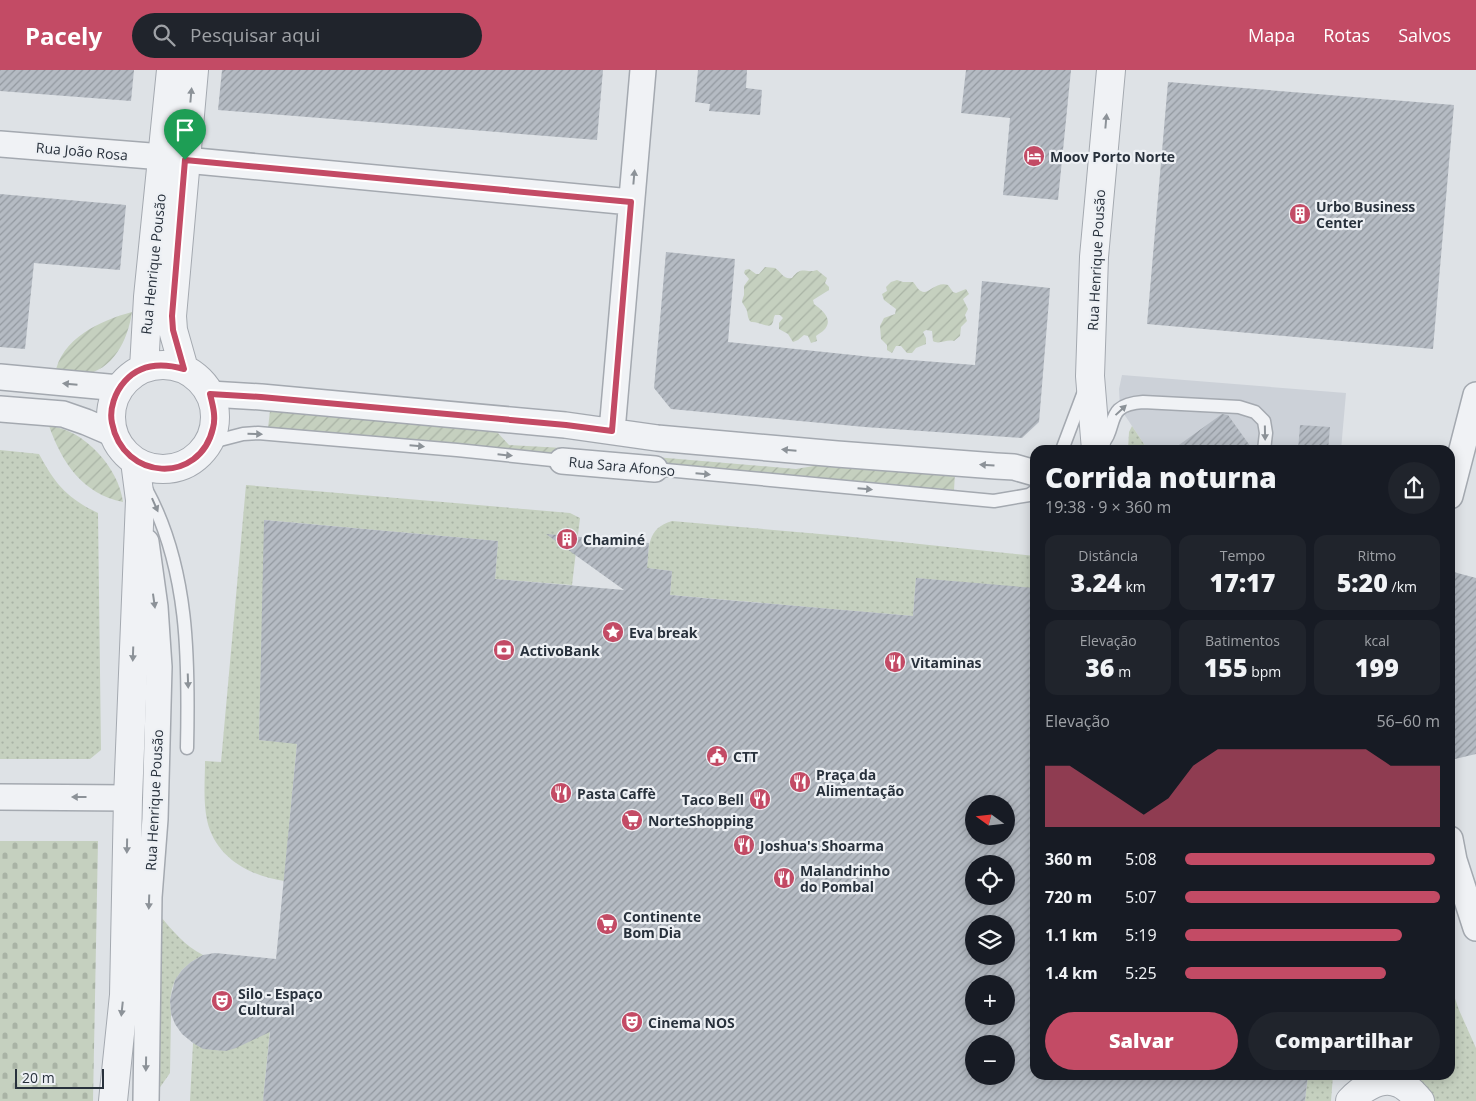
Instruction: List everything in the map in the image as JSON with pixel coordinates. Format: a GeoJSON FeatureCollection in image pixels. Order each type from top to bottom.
{"type":"FeatureCollection","features":[{"type":"Feature","properties":{"kind":"street","name":"Rua Henrique Pousão"},"geometry":{"type":"LineString","coordinates":[[171,70],[174,159],[172,316],[173,330],[184,369]]}},
{"type":"Feature","properties":{"kind":"street","name":"Rua Henrique Pousão"},"geometry":{"type":"LineString","coordinates":[[144,368],[148,297],[174,159],[194,70]]}},
{"type":"Feature","properties":{"kind":"street"},"geometry":{"type":"LineString","coordinates":[[612,431],[643,70]]}},
{"type":"Feature","properties":{"kind":"street","name":"Rua Henrique Pousão"},"geometry":{"type":"LineString","coordinates":[[1097,445],[1090,376],[1094,257],[1111,70]]}},
{"type":"Feature","properties":{"kind":"street","name":"Rua João Rosa"},"geometry":{"type":"LineString","coordinates":[[0,144],[631,202]]}},
{"type":"Feature","properties":{"kind":"street"},"geometry":{"type":"LineString","coordinates":[[157,364],[171,365],[184,369],[195,375],[210,394],[214,411],[214,427],[208,443],[197,456],[183,465],[167,469],[150,467],[135,461],[122,449],[114,434],[111,419],[112,403],[119,388],[134,373],[157,364]]}},
{"type":"Feature","properties":{"kind":"street"},"geometry":{"type":"LineString","coordinates":[[0,377],[119,388]]}},
{"type":"Feature","properties":{"kind":"street"},"geometry":{"type":"LineString","coordinates":[[210,394],[566,425],[657,438],[828,454],[1005,466],[1030,472]]}},
{"type":"Feature","properties":{"kind":"street"},"geometry":{"type":"LineString","coordinates":[[1455,484],[1470,446],[1476,395]]}},
{"type":"Feature","properties":{"kind":"street"},"geometry":{"type":"LineString","coordinates":[[0,409],[63,414],[114,434]]}},
{"type":"Feature","properties":{"kind":"street","name":"Rua Henrique Pousão"},"geometry":{"type":"LineString","coordinates":[[135,461],[155,607],[159,667],[155,818],[149,897],[146,1101]]}},
{"type":"Feature","properties":{"kind":"street","name":"Rua Sara Afonso"},"geometry":{"type":"LineString","coordinates":[[562,461],[655,470]]}},
{"type":"Feature","properties":{"kind":"street","name":"Rua Henrique Pousão"},"geometry":{"type":"LineString","coordinates":[[113,1101],[124,995],[128,798],[140,500]]}},
{"type":"Feature","properties":{"kind":"street"},"geometry":{"type":"LineString","coordinates":[[0,797],[128,798]]}},
{"type":"Feature","properties":{"kind":"street"},"geometry":{"type":"LineString","coordinates":[[1455,863],[1476,928]]}},
{"type":"Feature","properties":{"kind":"street"},"geometry":{"type":"LineString","coordinates":[[1350,1101],[1357,1093],[1368,1087],[1388,1080]]}},
{"type":"Feature","properties":{"kind":"street"},"geometry":{"type":"LineString","coordinates":[[1395,1080],[1420,1101]]}},
{"type":"Feature","properties":{"kind":"lane"},"geometry":{"type":"LineString","coordinates":[[1064,445],[1090,376]]}},
{"type":"Feature","properties":{"kind":"lane"},"geometry":{"type":"LineString","coordinates":[[1102,445],[1107,440],[1115,415],[1120,408],[1129,403],[1143,402],[1240,407],[1255,412],[1264,421],[1266,433],[1265,445]]}},
{"type":"Feature","properties":{"kind":"lane","name":"Rua Sara Afonso"},"geometry":{"type":"LineString","coordinates":[[208,443],[243,434],[258,433],[562,461]]}},
{"type":"Feature","properties":{"kind":"lane"},"geometry":{"type":"LineString","coordinates":[[135,461],[170,544],[179,582],[188,675],[187,748]]}},
{"type":"Feature","properties":{"kind":"lane","name":"Rua Sara Afonso"},"geometry":{"type":"LineString","coordinates":[[655,470],[994,501],[1030,494]]}},
{"type":"Feature","properties":{"kind":"shaded area"},"geometry":{"type":"Polygon","coordinates":[[[1122,375],[1346,393],[1341,445],[1145,445],[1120,408],[1119,389],[1122,375]]]}},
{"type":"Feature","properties":{"kind":"green space"},"geometry":{"type":"Polygon","coordinates":[[[765,267],[775,268],[785,277],[789,278],[792,278],[801,271],[817,270],[827,278],[825,283],[829,290],[813,300],[814,304],[824,312],[828,319],[826,327],[816,336],[817,341],[811,343],[808,336],[804,335],[793,342],[788,334],[779,329],[779,323],[783,318],[780,315],[775,315],[771,325],[751,322],[749,320],[742,301],[744,286],[749,279],[744,273],[745,270],[749,269],[759,274],[765,267]]]}},
{"type":"Feature","properties":{"kind":"green space"},"geometry":{"type":"Polygon","coordinates":[[[897,280],[913,282],[919,290],[924,292],[943,284],[948,285],[956,293],[966,289],[969,294],[963,299],[968,309],[965,315],[967,321],[961,327],[960,336],[954,341],[935,342],[933,341],[932,331],[926,330],[923,332],[926,344],[916,348],[912,353],[907,353],[901,346],[896,346],[892,353],[887,350],[887,345],[881,339],[880,326],[884,318],[895,314],[896,309],[884,300],[882,294],[887,291],[886,287],[891,282],[897,280]]]}},
{"type":"Feature","properties":{"kind":"green space"},"geometry":{"type":"Polygon","coordinates":[[[132,312],[123,343],[110,361],[93,372],[79,376],[55,375],[58,362],[73,341],[95,326],[132,312]]]}},
{"type":"Feature","properties":{"kind":"green space"},"geometry":{"type":"Polygon","coordinates":[[[270,411],[497,432],[509,445],[563,448],[563,454],[268,428],[270,411]]]}},
{"type":"Feature","properties":{"kind":"green space"},"geometry":{"type":"Polygon","coordinates":[[[49,426],[75,434],[98,452],[115,476],[123,502],[96,492],[76,475],[60,452],[49,426]]]}},
{"type":"Feature","properties":{"kind":"green space"},"geometry":{"type":"Polygon","coordinates":[[[1132,426],[1145,445],[1128,445],[1129,432],[1132,426]]]}},
{"type":"Feature","properties":{"kind":"green space"},"geometry":{"type":"Polygon","coordinates":[[[0,450],[39,454],[51,474],[70,496],[98,513],[101,750],[90,759],[0,759],[0,450]]]}},
{"type":"Feature","properties":{"kind":"green space"},"geometry":{"type":"Polygon","coordinates":[[[655,457],[796,469],[837,462],[955,473],[954,490],[655,463],[655,457]]]}},
{"type":"Feature","properties":{"kind":"green space"},"geometry":{"type":"Polygon","coordinates":[[[246,485],[570,513],[580,518],[572,585],[495,579],[498,541],[265,520],[259,740],[297,743],[284,881],[258,875],[235,862],[226,854],[217,844],[211,833],[205,805],[205,761],[221,762],[246,485]]]}},
{"type":"Feature","properties":{"kind":"green space"},"geometry":{"type":"Polygon","coordinates":[[[672,521],[1030,555],[1030,589],[916,578],[913,616],[670,595],[672,571],[647,568],[651,539],[658,528],[672,521]]]}},
{"type":"Feature","properties":{"kind":"green space"},"geometry":{"type":"Polygon","coordinates":[[[0,841],[98,841],[93,1101],[0,1101],[0,841]]]}},
{"type":"Feature","properties":{"kind":"green space"},"geometry":{"type":"Polygon","coordinates":[[[160,916],[185,943],[203,955],[182,970],[175,980],[170,1000],[170,1073],[156,1093],[160,916]]]}},
{"type":"Feature","properties":{"kind":"green space"},"geometry":{"type":"Polygon","coordinates":[[[1455,998],[1476,1048],[1476,1101],[1433,1101],[1410,1080],[1455,1080],[1455,998]]]}},
{"type":"Feature","properties":{"kind":"green space"},"geometry":{"type":"Polygon","coordinates":[[[270,1030],[263,1101],[190,1101],[193,1043],[205,1048],[224,1050],[233,1048],[270,1030]]]}},
{"type":"Feature","properties":{"kind":"green space"},"geometry":{"type":"Polygon","coordinates":[[[1307,1080],[1333,1080],[1331,1101],[1305,1101],[1307,1080]]]}},
{"type":"Feature","properties":{"kind":"building"},"geometry":{"type":"Polygon","coordinates":[[[0,70],[134,70],[131,101],[0,91],[0,70]]]}},
{"type":"Feature","properties":{"kind":"building"},"geometry":{"type":"Polygon","coordinates":[[[222,70],[603,70],[597,140],[218,110],[222,70]]]}},
{"type":"Feature","properties":{"kind":"building"},"geometry":{"type":"Polygon","coordinates":[[[698,70],[747,70],[746,88],[762,90],[760,115],[709,111],[710,104],[695,102],[698,70]]]}},
{"type":"Feature","properties":{"kind":"building","name":"Moov Porto Norte"},"geometry":{"type":"Polygon","coordinates":[[[966,70],[1071,70],[1058,200],[1003,195],[1010,118],[961,113],[966,70]]]}},
{"type":"Feature","properties":{"kind":"building","name":"Urbo Business Center"},"geometry":{"type":"Polygon","coordinates":[[[1168,82],[1454,105],[1433,349],[1147,324],[1168,82]]]}},
{"type":"Feature","properties":{"kind":"building"},"geometry":{"type":"Polygon","coordinates":[[[0,194],[126,205],[120,270],[34,263],[25,349],[0,347],[0,194]]]}},
{"type":"Feature","properties":{"kind":"building"},"geometry":{"type":"Polygon","coordinates":[[[666,252],[735,259],[728,342],[872,357],[975,365],[982,281],[1050,288],[1039,422],[1022,438],[865,427],[671,409],[654,388],[666,252]]]}},
{"type":"Feature","properties":{"kind":"building"},"geometry":{"type":"Polygon","coordinates":[[[1222,414],[1228,415],[1249,445],[1179,445],[1222,414]]]}},
{"type":"Feature","properties":{"kind":"building"},"geometry":{"type":"Polygon","coordinates":[[[1300,425],[1330,427],[1328,445],[1298,445],[1300,425]]]}},
{"type":"Feature","properties":{"kind":"building","name":"NorteShopping"},"geometry":{"type":"Polygon","coordinates":[[[264,520],[498,541],[495,579],[624,590],[546,534],[649,543],[647,568],[672,571],[670,595],[703,598],[913,616],[916,578],[1030,588],[1030,1080],[1307,1080],[1305,1101],[263,1101],[270,1032],[226,1051],[203,1049],[182,1034],[175,1024],[171,1014],[170,1000],[175,980],[182,970],[203,955],[215,953],[276,959],[297,744],[259,740],[264,520]]]}},
{"type":"Feature","properties":{"kind":"building"},"geometry":{"type":"Polygon","coordinates":[[[1455,572],[1476,578],[1476,754],[1455,759],[1455,572]]]}},
{"type":"Feature","properties":{"kind":"place","name":"Moov Porto Norte"},"geometry":{"type":"Point","coordinates":[1034,156]}},
{"type":"Feature","properties":{"kind":"place","name":"Urbo Business Center"},"geometry":{"type":"Point","coordinates":[1300,214]}},
{"type":"Feature","properties":{"kind":"place","name":"Chaminé"},"geometry":{"type":"Point","coordinates":[567,539]}},
{"type":"Feature","properties":{"kind":"place","name":"Eva break"},"geometry":{"type":"Point","coordinates":[613,632]}},
{"type":"Feature","properties":{"kind":"place","name":"ActivoBank"},"geometry":{"type":"Point","coordinates":[504,650]}},
{"type":"Feature","properties":{"kind":"place","name":"Vitaminas"},"geometry":{"type":"Point","coordinates":[895,662]}},
{"type":"Feature","properties":{"kind":"place","name":"CTT"},"geometry":{"type":"Point","coordinates":[717,756]}},
{"type":"Feature","properties":{"kind":"place","name":"Praça da Alimentação"},"geometry":{"type":"Point","coordinates":[800,782]}},
{"type":"Feature","properties":{"kind":"place","name":"Pasta Caffè"},"geometry":{"type":"Point","coordinates":[561,793]}},
{"type":"Feature","properties":{"kind":"place","name":"Taco Bell"},"geometry":{"type":"Point","coordinates":[760,799]}},
{"type":"Feature","properties":{"kind":"place","name":"NorteShopping"},"geometry":{"type":"Point","coordinates":[632,820]}},
{"type":"Feature","properties":{"kind":"place","name":"Joshua's Shoarma"},"geometry":{"type":"Point","coordinates":[744,845]}},
{"type":"Feature","properties":{"kind":"place","name":"Malandrinho do Pombal"},"geometry":{"type":"Point","coordinates":[784,878]}},
{"type":"Feature","properties":{"kind":"place","name":"Continente Bom Dia"},"geometry":{"type":"Point","coordinates":[607,924]}},
{"type":"Feature","properties":{"kind":"place","name":"Silo - Espaço Cultural"},"geometry":{"type":"Point","coordinates":[222,1001]}},
{"type":"Feature","properties":{"kind":"place","name":"Cinema NOS"},"geometry":{"type":"Point","coordinates":[632,1022]}},
{"type":"Feature","properties":{"kind":"route"},"geometry":{"type":"LineString","coordinates":[[185,160],[593,200],[631,202],[612,431],[566,425],[210,394],[214,411],[214,427],[208,443],[197,456],[183,465],[167,469],[150,467],[135,461],[122,449],[114,434],[111,419],[112,403],[119,388],[134,373],[157,364],[171,365],[184,369],[173,330],[172,316],[185,160]]}}]}
